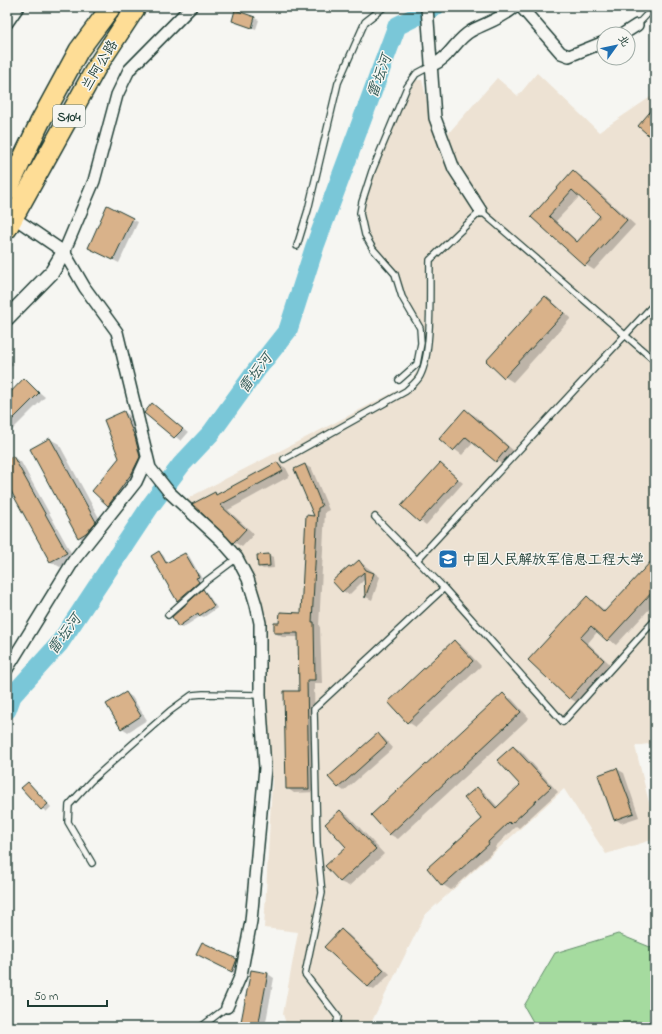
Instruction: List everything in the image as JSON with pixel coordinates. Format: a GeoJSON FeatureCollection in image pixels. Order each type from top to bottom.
{"type":"FeatureCollection","features":[{"type":"Feature","properties":{"kind":"highway","name":"兰阿公路"},"geometry":{"type":"LineString","coordinates":[[7,191],[40,122],[79,50],[110,7]]}},
{"type":"Feature","properties":{"kind":"highway","name":"兰阿公路"},"geometry":{"type":"LineString","coordinates":[[9,220],[96,68],[136,7]]}},
{"type":"Feature","properties":{"kind":"street"},"geometry":{"type":"LineString","coordinates":[[7,23],[18,7]]}},
{"type":"Feature","properties":{"kind":"street"},"geometry":{"type":"LineString","coordinates":[[7,318],[52,272],[64,252],[94,181],[117,95],[129,70],[191,7]]}},
{"type":"Feature","properties":{"kind":"street"},"geometry":{"type":"LineString","coordinates":[[427,7],[435,118],[454,169],[481,211]]}},
{"type":"Feature","properties":{"kind":"street"},"geometry":{"type":"LineString","coordinates":[[431,66],[442,61],[470,31],[503,16],[515,7]]}},
{"type":"Feature","properties":{"kind":"street"},"geometry":{"type":"LineString","coordinates":[[520,7],[561,53],[569,56],[596,45]]}},
{"type":"Feature","properties":{"kind":"street"},"geometry":{"type":"LineString","coordinates":[[9,220],[64,252],[85,288],[117,332],[148,463],[169,492],[222,541],[237,558],[252,591],[260,624],[260,695],[265,768],[251,921],[241,975],[227,1007]]}},
{"type":"Feature","properties":{"kind":"street"},"geometry":{"type":"LineString","coordinates":[[7,670],[74,560],[136,482],[148,463]]}},
{"type":"Feature","properties":{"kind":"lane"},"geometry":{"type":"LineString","coordinates":[[297,246],[308,210],[338,83],[365,22],[384,7]]}},
{"type":"Feature","properties":{"kind":"lane"},"geometry":{"type":"LineString","coordinates":[[637,25],[654,7]]}},
{"type":"Feature","properties":{"kind":"lane"},"geometry":{"type":"LineString","coordinates":[[399,380],[417,364],[421,349],[420,328],[402,297],[395,274],[373,249],[366,235],[361,221],[361,208],[372,171],[406,88],[416,74],[431,66]]}},
{"type":"Feature","properties":{"kind":"lane"},"geometry":{"type":"LineString","coordinates":[[284,459],[406,391],[416,383],[421,375],[428,347],[430,260],[481,211],[626,334],[655,361]]}},
{"type":"Feature","properties":{"kind":"lane"},"geometry":{"type":"LineString","coordinates":[[417,560],[655,303]]}},
{"type":"Feature","properties":{"kind":"lane"},"geometry":{"type":"LineString","coordinates":[[376,516],[444,588],[563,722],[655,620]]}},
{"type":"Feature","properties":{"kind":"lane"},"geometry":{"type":"LineString","coordinates":[[168,615],[205,582],[237,558]]}},
{"type":"Feature","properties":{"kind":"lane"},"geometry":{"type":"LineString","coordinates":[[336,1027],[338,1017],[304,974],[322,893],[317,843],[314,709],[444,588]]}},
{"type":"Feature","properties":{"kind":"lane"},"geometry":{"type":"LineString","coordinates":[[92,863],[68,822],[69,805],[92,781],[170,711],[192,695],[260,695]]}},
{"type":"Feature","properties":{"kind":"lane"},"geometry":{"type":"LineString","coordinates":[[201,1027],[227,1007]]}},
{"type":"Feature","properties":{"kind":"shaded area","name":"中国人民解放军信息工程大学"},"geometry":{"type":"Polygon","coordinates":[[[537,73],[599,132],[655,94],[655,743],[635,746],[655,827],[655,839],[606,854],[564,789],[425,915],[369,1027],[287,1027],[283,1014],[298,932],[264,928],[272,782],[260,600],[251,571],[232,546],[187,504],[187,501],[190,497],[408,385],[419,368],[422,358],[423,338],[421,324],[403,296],[400,279],[395,269],[379,252],[370,238],[364,214],[371,182],[409,89],[416,80],[422,80],[438,145],[497,78],[518,96],[537,73]]]}},
{"type":"Feature","properties":{"kind":"green space"},"geometry":{"type":"Polygon","coordinates":[[[618,934],[655,949],[655,1027],[536,1027],[524,1006],[555,953],[618,934]]]}},
{"type":"Feature","properties":{"kind":"building"},"geometry":{"type":"Polygon","coordinates":[[[235,10],[255,17],[252,28],[232,21],[235,10]]]}},
{"type":"Feature","properties":{"kind":"building"},"geometry":{"type":"Polygon","coordinates":[[[655,106],[655,141],[638,126],[655,106]]]}},
{"type":"Feature","properties":{"kind":"building"},"geometry":{"type":"Polygon","coordinates":[[[573,170],[627,220],[585,266],[531,217],[573,170]],[[572,190],[549,216],[577,242],[600,216],[572,190]]]}},
{"type":"Feature","properties":{"kind":"building"},"geometry":{"type":"Polygon","coordinates":[[[107,205],[133,218],[113,260],[88,248],[107,205]]]}},
{"type":"Feature","properties":{"kind":"building"},"geometry":{"type":"Polygon","coordinates":[[[545,296],[564,313],[504,378],[486,361],[545,296]]]}},
{"type":"Feature","properties":{"kind":"building"},"geometry":{"type":"Polygon","coordinates":[[[24,378],[39,393],[7,425],[7,396],[24,378]]]}},
{"type":"Feature","properties":{"kind":"building"},"geometry":{"type":"Polygon","coordinates":[[[152,403],[183,429],[174,438],[144,413],[152,403]]]}},
{"type":"Feature","properties":{"kind":"building"},"geometry":{"type":"Polygon","coordinates":[[[465,409],[508,447],[496,462],[466,437],[453,451],[439,439],[465,409]]]}},
{"type":"Feature","properties":{"kind":"building"},"geometry":{"type":"Polygon","coordinates":[[[124,411],[135,437],[140,457],[132,473],[108,506],[92,491],[119,458],[104,420],[124,411]]]}},
{"type":"Feature","properties":{"kind":"building"},"geometry":{"type":"Polygon","coordinates":[[[50,438],[96,522],[86,533],[78,538],[30,449],[50,438]]]}},
{"type":"Feature","properties":{"kind":"building"},"geometry":{"type":"Polygon","coordinates":[[[13,456],[67,553],[50,562],[7,484],[7,459],[13,456]]]}},
{"type":"Feature","properties":{"kind":"building"},"geometry":{"type":"Polygon","coordinates":[[[277,462],[283,471],[220,505],[246,529],[233,543],[192,504],[215,492],[216,495],[277,462]]]}},
{"type":"Feature","properties":{"kind":"building"},"geometry":{"type":"Polygon","coordinates":[[[440,463],[458,479],[419,522],[401,506],[440,463]]]}},
{"type":"Feature","properties":{"kind":"building"},"geometry":{"type":"Polygon","coordinates":[[[305,464],[322,506],[318,508],[312,622],[314,622],[315,680],[307,680],[309,789],[286,789],[284,691],[299,691],[298,633],[274,633],[274,623],[279,623],[280,612],[301,613],[306,515],[314,516],[294,469],[305,464]]]}},
{"type":"Feature","properties":{"kind":"building"},"geometry":{"type":"Polygon","coordinates":[[[159,551],[166,563],[185,553],[199,577],[196,578],[199,582],[177,601],[151,556],[159,551]]]}},
{"type":"Feature","properties":{"kind":"building"},"geometry":{"type":"Polygon","coordinates":[[[269,554],[270,566],[258,567],[257,555],[269,554]]]}},
{"type":"Feature","properties":{"kind":"building"},"geometry":{"type":"Polygon","coordinates":[[[655,557],[655,589],[607,641],[591,626],[580,638],[604,660],[569,699],[528,660],[587,596],[604,612],[655,557]]]}},
{"type":"Feature","properties":{"kind":"building"},"geometry":{"type":"Polygon","coordinates":[[[359,560],[366,570],[374,573],[365,598],[364,572],[342,592],[332,581],[349,566],[351,567],[359,560]]]}},
{"type":"Feature","properties":{"kind":"building"},"geometry":{"type":"Polygon","coordinates":[[[203,589],[214,606],[199,616],[198,613],[178,627],[172,617],[203,589]]]}},
{"type":"Feature","properties":{"kind":"building"},"geometry":{"type":"Polygon","coordinates":[[[454,640],[473,661],[407,723],[388,702],[454,640]]]}},
{"type":"Feature","properties":{"kind":"building"},"geometry":{"type":"Polygon","coordinates":[[[126,692],[141,716],[121,729],[106,704],[126,692]]]}},
{"type":"Feature","properties":{"kind":"building"},"geometry":{"type":"Polygon","coordinates":[[[503,693],[521,712],[389,835],[371,815],[503,693]]]}},
{"type":"Feature","properties":{"kind":"building"},"geometry":{"type":"Polygon","coordinates":[[[378,733],[387,744],[338,788],[328,777],[378,733]]]}},
{"type":"Feature","properties":{"kind":"building"},"geometry":{"type":"Polygon","coordinates":[[[513,746],[551,787],[511,824],[509,822],[488,842],[489,844],[442,886],[427,868],[482,819],[464,798],[477,787],[496,808],[520,785],[497,760],[513,746]]]}},
{"type":"Feature","properties":{"kind":"building"},"geometry":{"type":"Polygon","coordinates":[[[617,768],[634,813],[614,820],[598,775],[617,768]]]}},
{"type":"Feature","properties":{"kind":"building"},"geometry":{"type":"Polygon","coordinates":[[[28,782],[48,804],[41,810],[21,788],[28,782]]]}},
{"type":"Feature","properties":{"kind":"building"},"geometry":{"type":"Polygon","coordinates":[[[340,810],[376,849],[340,882],[325,866],[346,847],[325,824],[340,810]]]}},
{"type":"Feature","properties":{"kind":"building"},"geometry":{"type":"Polygon","coordinates":[[[341,929],[384,970],[368,987],[324,947],[341,929]]]}},
{"type":"Feature","properties":{"kind":"building"},"geometry":{"type":"Polygon","coordinates":[[[202,942],[237,959],[232,972],[196,954],[202,942]]]}},
{"type":"Feature","properties":{"kind":"building"},"geometry":{"type":"Polygon","coordinates":[[[251,970],[268,973],[258,1027],[240,1027],[251,970]]]}},
{"type":"Feature","properties":{"kind":"waterway","name":"雷坛河"},"geometry":{"type":"LineString","coordinates":[[7,710],[12,696],[59,644],[151,505],[181,465],[211,433],[258,368],[288,330],[315,246],[397,26],[435,7]]}},
{"type":"Feature","properties":{"kind":"railway"},"geometry":{"type":"LineString","coordinates":[[7,12],[11,7]]}},
{"type":"Feature","properties":{"kind":"place","name":"中国人民解放军信息工程大学"},"geometry":{"type":"Point","coordinates":[448,559]}}]}
